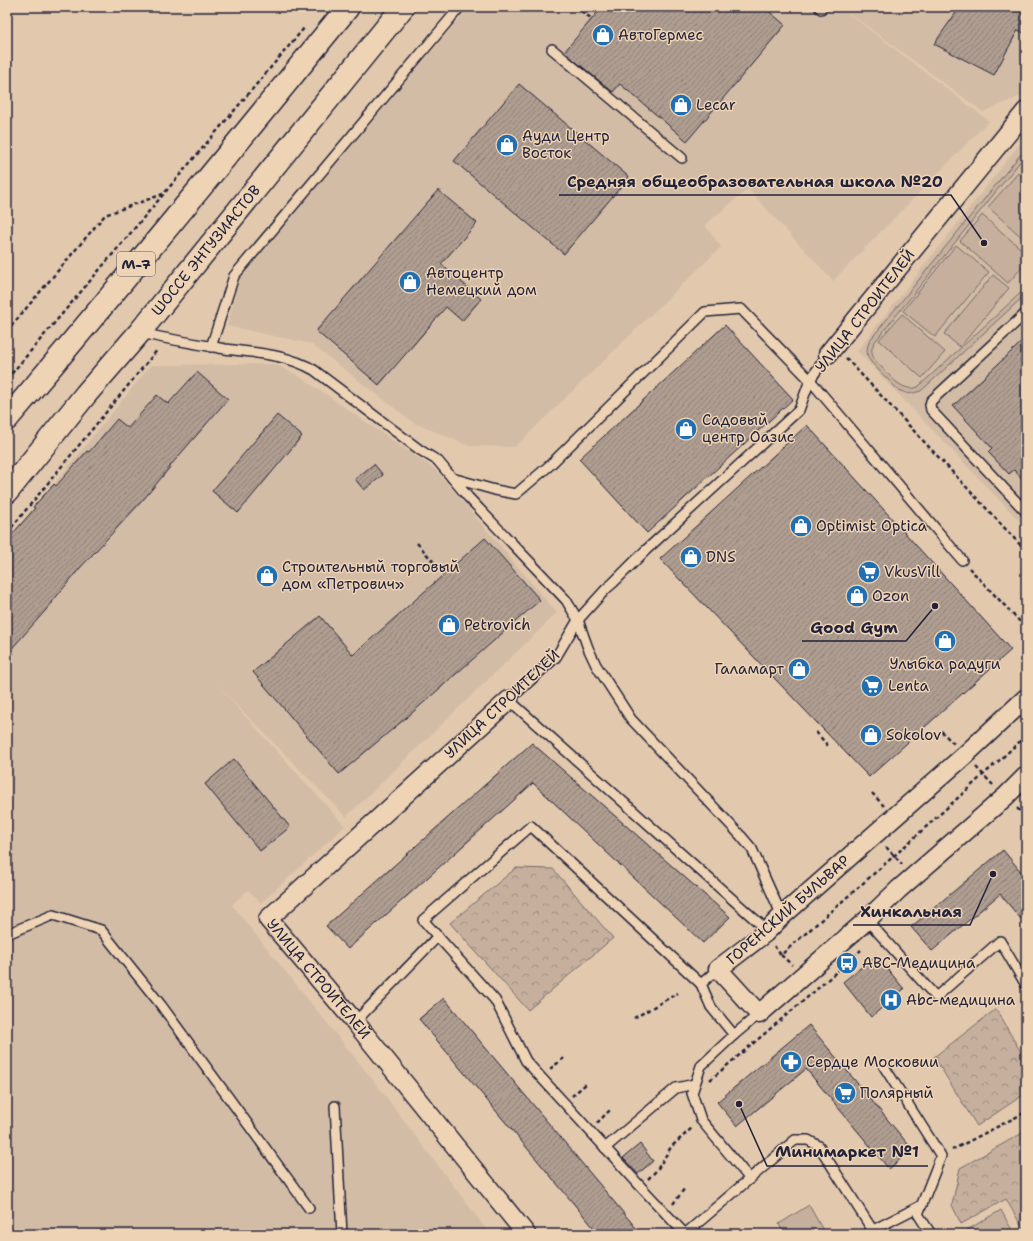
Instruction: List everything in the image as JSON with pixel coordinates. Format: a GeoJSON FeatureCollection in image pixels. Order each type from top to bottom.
{"type":"FeatureCollection","features":[{"type":"Feature","properties":{"kind":"highway","name":"М-7"},"geometry":{"type":"LineString","coordinates":[[7,418],[260,116],[348,7]]}},
{"type":"Feature","properties":{"kind":"highway","name":"ШОССЕ ЭНТУЗИАСТОВ"},"geometry":{"type":"LineString","coordinates":[[7,492],[403,7]]}},
{"type":"Feature","properties":{"kind":"street","name":"УЛИЦА СТРОИТЕЛЕЙ"},"geometry":{"type":"LineString","coordinates":[[828,354],[1026,111]]}},
{"type":"Feature","properties":{"kind":"street","name":"ГОРЕНСКИЙ БУЛЬВАР"},"geometry":{"type":"LineString","coordinates":[[759,1014],[718,969],[769,939],[782,916],[959,761],[1026,698]]}},
{"type":"Feature","properties":{"kind":"street","name":"УЛИЦА СТРОИТЕЛЕЙ"},"geometry":{"type":"LineString","coordinates":[[509,700],[268,919],[355,1022],[526,1234]]}},
{"type":"Feature","properties":{"kind":"street"},"geometry":{"type":"LineString","coordinates":[[759,1014],[1005,797],[1026,776]]}},
{"type":"Feature","properties":{"kind":"lane"},"geometry":{"type":"LineString","coordinates":[[211,347],[234,276],[460,7]]}},
{"type":"Feature","properties":{"kind":"lane"},"geometry":{"type":"LineString","coordinates":[[552,49],[682,158]]}},
{"type":"Feature","properties":{"kind":"lane"},"geometry":{"type":"LineString","coordinates":[[452,478],[495,490],[516,494],[550,465],[705,312],[741,309],[810,380],[962,560]]}},
{"type":"Feature","properties":{"kind":"lane"},"geometry":{"type":"LineString","coordinates":[[1026,313],[931,402],[930,406],[931,410],[1026,512]]}},
{"type":"Feature","properties":{"kind":"lane"},"geometry":{"type":"LineString","coordinates":[[139,332],[166,339],[211,347],[281,357],[302,363],[314,370],[420,450],[438,461],[468,497],[566,600],[578,620],[596,665],[630,719],[752,849],[782,916]]}},
{"type":"Feature","properties":{"kind":"lane","name":"УЛИЦА СТРОИТЕЛЕЙ"},"geometry":{"type":"LineString","coordinates":[[509,700],[556,657],[578,620],[637,558],[798,410],[810,380],[828,354]]}},
{"type":"Feature","properties":{"kind":"lane"},"geometry":{"type":"LineString","coordinates":[[509,700],[759,924],[769,939]]}},
{"type":"Feature","properties":{"kind":"lane"},"geometry":{"type":"LineString","coordinates":[[734,1034],[711,1007],[701,984],[530,826],[423,920],[494,1000],[526,1061],[685,1234],[796,1140],[808,1140],[819,1146],[874,1232],[922,1205]]}},
{"type":"Feature","properties":{"kind":"lane"},"geometry":{"type":"LineString","coordinates":[[7,934],[52,915],[101,930],[161,1005],[309,1208]]}},
{"type":"Feature","properties":{"kind":"lane"},"geometry":{"type":"LineString","coordinates":[[867,920],[936,997],[1000,941],[1026,985]]}},
{"type":"Feature","properties":{"kind":"lane"},"geometry":{"type":"LineString","coordinates":[[355,1022],[438,936]]}},
{"type":"Feature","properties":{"kind":"lane"},"geometry":{"type":"LineString","coordinates":[[701,984],[718,969]]}},
{"type":"Feature","properties":{"kind":"lane"},"geometry":{"type":"LineString","coordinates":[[750,1179],[700,1120],[692,1093],[701,1066],[734,1034],[759,1014]]}},
{"type":"Feature","properties":{"kind":"lane"},"geometry":{"type":"LineString","coordinates":[[883,1065],[941,1156],[918,1214],[931,1234]]}},
{"type":"Feature","properties":{"kind":"lane"},"geometry":{"type":"LineString","coordinates":[[605,1148],[676,1088],[695,1084]]}},
{"type":"Feature","properties":{"kind":"lane"},"geometry":{"type":"LineString","coordinates":[[335,1106],[342,1234]]}},
{"type":"Feature","properties":{"kind":"path"},"geometry":{"type":"LineString","coordinates":[[576,7],[592,19]]}},
{"type":"Feature","properties":{"kind":"path"},"geometry":{"type":"LineString","coordinates":[[7,379],[307,25]]}},
{"type":"Feature","properties":{"kind":"path"},"geometry":{"type":"LineString","coordinates":[[7,331],[105,215],[163,194]]}},
{"type":"Feature","properties":{"kind":"path"},"geometry":{"type":"LineString","coordinates":[[7,533],[166,339]]}},
{"type":"Feature","properties":{"kind":"path"},"geometry":{"type":"LineString","coordinates":[[828,354],[843,355],[1026,551]]}},
{"type":"Feature","properties":{"kind":"path"},"geometry":{"type":"LineString","coordinates":[[417,543],[444,574]]}},
{"type":"Feature","properties":{"kind":"path"},"geometry":{"type":"LineString","coordinates":[[962,560],[1026,628]]}},
{"type":"Feature","properties":{"kind":"path"},"geometry":{"type":"LineString","coordinates":[[941,731],[956,746]]}},
{"type":"Feature","properties":{"kind":"path"},"geometry":{"type":"LineString","coordinates":[[816,732],[829,747]]}},
{"type":"Feature","properties":{"kind":"path"},"geometry":{"type":"LineString","coordinates":[[781,955],[894,856],[1026,736]]}},
{"type":"Feature","properties":{"kind":"path"},"geometry":{"type":"LineString","coordinates":[[974,764],[998,790]]}},
{"type":"Feature","properties":{"kind":"path"},"geometry":{"type":"LineString","coordinates":[[872,793],[886,808]]}},
{"type":"Feature","properties":{"kind":"path"},"geometry":{"type":"LineString","coordinates":[[1015,806],[1026,818]]}},
{"type":"Feature","properties":{"kind":"path"},"geometry":{"type":"LineString","coordinates":[[894,856],[902,864]]}},
{"type":"Feature","properties":{"kind":"path"},"geometry":{"type":"LineString","coordinates":[[769,939],[781,955],[794,968]]}},
{"type":"Feature","properties":{"kind":"path"},"geometry":{"type":"LineString","coordinates":[[634,1018],[678,993]]}},
{"type":"Feature","properties":{"kind":"path"},"geometry":{"type":"LineString","coordinates":[[541,1077],[564,1058]]}},
{"type":"Feature","properties":{"kind":"path"},"geometry":{"type":"LineString","coordinates":[[565,1103],[586,1083]]}},
{"type":"Feature","properties":{"kind":"path"},"geometry":{"type":"LineString","coordinates":[[589,1130],[611,1109]]}},
{"type":"Feature","properties":{"kind":"path"},"geometry":{"type":"LineString","coordinates":[[941,1156],[1026,1112]]}},
{"type":"Feature","properties":{"kind":"path"},"geometry":{"type":"LineString","coordinates":[[641,1187],[657,1170],[671,1147],[700,1120]]}},
{"type":"Feature","properties":{"kind":"path"},"geometry":{"type":"LineString","coordinates":[[666,1213],[685,1188]]}},
{"type":"Feature","properties":{"kind":"shaded area"},"geometry":{"type":"Polygon","coordinates":[[[469,7],[840,7],[989,121],[833,281],[748,189],[705,225],[721,247],[515,447],[469,446],[414,423],[311,344],[227,326],[240,277],[469,7]]]}},
{"type":"Feature","properties":{"kind":"shaded area"},"geometry":{"type":"Polygon","coordinates":[[[841,7],[1026,7],[1026,94],[983,112],[841,7]]]}},
{"type":"Feature","properties":{"kind":"shaded area"},"geometry":{"type":"Polygon","coordinates":[[[1026,136],[1026,528],[857,351],[1026,136]]]}},
{"type":"Feature","properties":{"kind":"shaded area"},"geometry":{"type":"Polygon","coordinates":[[[274,364],[299,376],[436,470],[557,613],[346,817],[216,684],[345,826],[261,903],[248,890],[232,905],[377,1085],[490,1234],[7,1234],[7,540],[151,365],[274,364]]]}},
{"type":"Feature","properties":{"kind":"green space"},"geometry":{"type":"Polygon","coordinates":[[[1026,151],[1026,157],[1023,158],[874,343],[872,354],[875,360],[894,380],[906,387],[918,387],[1026,288],[1026,294],[921,391],[909,394],[898,390],[869,359],[867,351],[870,340],[1020,155],[1026,151]]]}},
{"type":"Feature","properties":{"kind":"green space"},"geometry":{"type":"Polygon","coordinates":[[[1018,173],[1026,180],[1026,241],[988,207],[1018,173]]]}},
{"type":"Feature","properties":{"kind":"green space"},"geometry":{"type":"Polygon","coordinates":[[[982,215],[1026,253],[1026,263],[1008,283],[960,241],[982,215]]]}},
{"type":"Feature","properties":{"kind":"green space"},"geometry":{"type":"Polygon","coordinates":[[[956,245],[989,272],[935,337],[903,311],[956,245]]]}},
{"type":"Feature","properties":{"kind":"green space"},"geometry":{"type":"Polygon","coordinates":[[[993,275],[1009,288],[960,347],[944,334],[993,275]]]}},
{"type":"Feature","properties":{"kind":"green space"},"geometry":{"type":"Polygon","coordinates":[[[902,314],[945,352],[922,378],[879,340],[902,314]]]}},
{"type":"Feature","properties":{"kind":"green space"},"geometry":{"type":"Polygon","coordinates":[[[516,868],[553,869],[613,938],[528,1010],[450,923],[516,868]]]}},
{"type":"Feature","properties":{"kind":"green space"},"geometry":{"type":"Polygon","coordinates":[[[996,1009],[1026,1061],[1026,1093],[977,1126],[934,1057],[996,1009]]]}},
{"type":"Feature","properties":{"kind":"green space"},"geometry":{"type":"Polygon","coordinates":[[[1026,1131],[1026,1234],[1006,1199],[961,1224],[952,1205],[960,1168],[1026,1131]]]}},
{"type":"Feature","properties":{"kind":"green space"},"geometry":{"type":"Polygon","coordinates":[[[809,1205],[825,1234],[784,1234],[779,1224],[809,1205]]]}},
{"type":"Feature","properties":{"kind":"green space"},"geometry":{"type":"Polygon","coordinates":[[[1001,1210],[1014,1234],[969,1234],[967,1230],[1001,1210]]]}},
{"type":"Feature","properties":{"kind":"building"},"geometry":{"type":"Polygon","coordinates":[[[602,7],[764,7],[785,25],[687,141],[620,84],[613,92],[564,52],[602,7]]]}},
{"type":"Feature","properties":{"kind":"building"},"geometry":{"type":"Polygon","coordinates":[[[960,7],[1026,7],[1026,34],[1018,30],[994,75],[934,44],[960,7]]]}},
{"type":"Feature","properties":{"kind":"building"},"geometry":{"type":"Polygon","coordinates":[[[519,84],[629,177],[564,254],[454,161],[519,84]]]}},
{"type":"Feature","properties":{"kind":"building","name":"Автоцентр Немецкий дом"},"geometry":{"type":"Polygon","coordinates":[[[438,190],[477,223],[441,264],[481,299],[462,321],[446,307],[379,385],[316,331],[438,190]]]}},
{"type":"Feature","properties":{"kind":"building","name":"Садовый центр Оазис"},"geometry":{"type":"Polygon","coordinates":[[[725,325],[793,399],[647,533],[579,459],[725,325]]]}},
{"type":"Feature","properties":{"kind":"building"},"geometry":{"type":"Polygon","coordinates":[[[1026,338],[1026,483],[1014,470],[1009,474],[988,452],[992,448],[953,406],[1026,338]]]}},
{"type":"Feature","properties":{"kind":"building"},"geometry":{"type":"Polygon","coordinates":[[[197,372],[228,399],[170,466],[143,500],[80,568],[53,602],[7,654],[7,540],[35,508],[33,507],[54,484],[56,486],[87,451],[89,452],[117,419],[128,428],[157,395],[168,404],[197,372]]]}},
{"type":"Feature","properties":{"kind":"building"},"geometry":{"type":"Polygon","coordinates":[[[277,415],[302,436],[238,513],[212,491],[277,415]]]}},
{"type":"Feature","properties":{"kind":"building"},"geometry":{"type":"Polygon","coordinates":[[[807,425],[1011,650],[869,777],[660,559],[807,425]]]}},
{"type":"Feature","properties":{"kind":"building"},"geometry":{"type":"Polygon","coordinates":[[[374,464],[383,475],[364,490],[355,479],[374,464]]]}},
{"type":"Feature","properties":{"kind":"building"},"geometry":{"type":"Polygon","coordinates":[[[485,538],[540,600],[413,712],[339,774],[253,672],[320,616],[353,655],[485,538]]]}},
{"type":"Feature","properties":{"kind":"building"},"geometry":{"type":"Polygon","coordinates":[[[532,743],[730,917],[703,943],[533,783],[348,949],[326,926],[532,743]]]}},
{"type":"Feature","properties":{"kind":"building"},"geometry":{"type":"Polygon","coordinates":[[[234,759],[290,827],[260,851],[205,784],[234,759]]]}},
{"type":"Feature","properties":{"kind":"building"},"geometry":{"type":"Polygon","coordinates":[[[1003,850],[1026,878],[1026,925],[1000,894],[932,951],[911,927],[1003,850]]]}},
{"type":"Feature","properties":{"kind":"building"},"geometry":{"type":"Polygon","coordinates":[[[876,955],[904,989],[871,1017],[843,982],[876,955]]]}},
{"type":"Feature","properties":{"kind":"building"},"geometry":{"type":"Polygon","coordinates":[[[444,998],[641,1234],[599,1234],[419,1019],[444,998]]]}},
{"type":"Feature","properties":{"kind":"building"},"geometry":{"type":"Polygon","coordinates":[[[809,1025],[912,1149],[889,1169],[806,1069],[737,1126],[717,1102],[809,1025]]]}},
{"type":"Feature","properties":{"kind":"building"},"geometry":{"type":"Polygon","coordinates":[[[640,1144],[653,1161],[638,1174],[623,1158],[640,1144]]]}},
{"type":"Feature","properties":{"kind":"place","name":"АвтоГермес"},"geometry":{"type":"Point","coordinates":[603,35]}},
{"type":"Feature","properties":{"kind":"place","name":"Lecar"},"geometry":{"type":"Point","coordinates":[681,105]}},
{"type":"Feature","properties":{"kind":"place","name":"Ауди Центр Восток"},"geometry":{"type":"Point","coordinates":[507,145]}},
{"type":"Feature","properties":{"kind":"place","name":"Средняя общеобразовательная школа №20"},"geometry":{"type":"Point","coordinates":[984,243]}},
{"type":"Feature","properties":{"kind":"place","name":"Автоцентр Немецкий дом"},"geometry":{"type":"Point","coordinates":[410,282]}},
{"type":"Feature","properties":{"kind":"place","name":"Садовый центр Оазис"},"geometry":{"type":"Point","coordinates":[686,429]}},
{"type":"Feature","properties":{"kind":"place","name":"Optimist Optica"},"geometry":{"type":"Point","coordinates":[801,526]}},
{"type":"Feature","properties":{"kind":"place","name":"DNS"},"geometry":{"type":"Point","coordinates":[691,557]}},
{"type":"Feature","properties":{"kind":"place","name":"VkusVill"},"geometry":{"type":"Point","coordinates":[869,572]}},
{"type":"Feature","properties":{"kind":"place","name":"Строительный торговый дом «Петрович»"},"geometry":{"type":"Point","coordinates":[267,576]}},
{"type":"Feature","properties":{"kind":"place","name":"Ozon"},"geometry":{"type":"Point","coordinates":[857,596]}},
{"type":"Feature","properties":{"kind":"place","name":"Good Gym"},"geometry":{"type":"Point","coordinates":[935,606]}},
{"type":"Feature","properties":{"kind":"place","name":"Petrovich"},"geometry":{"type":"Point","coordinates":[449,625]}},
{"type":"Feature","properties":{"kind":"place","name":"Улыбка радуги"},"geometry":{"type":"Point","coordinates":[945,641]}},
{"type":"Feature","properties":{"kind":"place","name":"Галамарт"},"geometry":{"type":"Point","coordinates":[799,669]}},
{"type":"Feature","properties":{"kind":"place","name":"Lenta"},"geometry":{"type":"Point","coordinates":[872,686]}},
{"type":"Feature","properties":{"kind":"place","name":"Sokolov"},"geometry":{"type":"Point","coordinates":[871,735]}},
{"type":"Feature","properties":{"kind":"place","name":"Хинкальная"},"geometry":{"type":"Point","coordinates":[993,874]}},
{"type":"Feature","properties":{"kind":"place","name":"АВС-Медицина"},"geometry":{"type":"Point","coordinates":[847,963]}},
{"type":"Feature","properties":{"kind":"place","name":"Abc-медицина"},"geometry":{"type":"Point","coordinates":[891,1000]}},
{"type":"Feature","properties":{"kind":"place","name":"Сердце Московии"},"geometry":{"type":"Point","coordinates":[791,1062]}},
{"type":"Feature","properties":{"kind":"place","name":"Полярный"},"geometry":{"type":"Point","coordinates":[845,1093]}},
{"type":"Feature","properties":{"kind":"place","name":"Минимаркет №1"},"geometry":{"type":"Point","coordinates":[739,1104]}}]}
